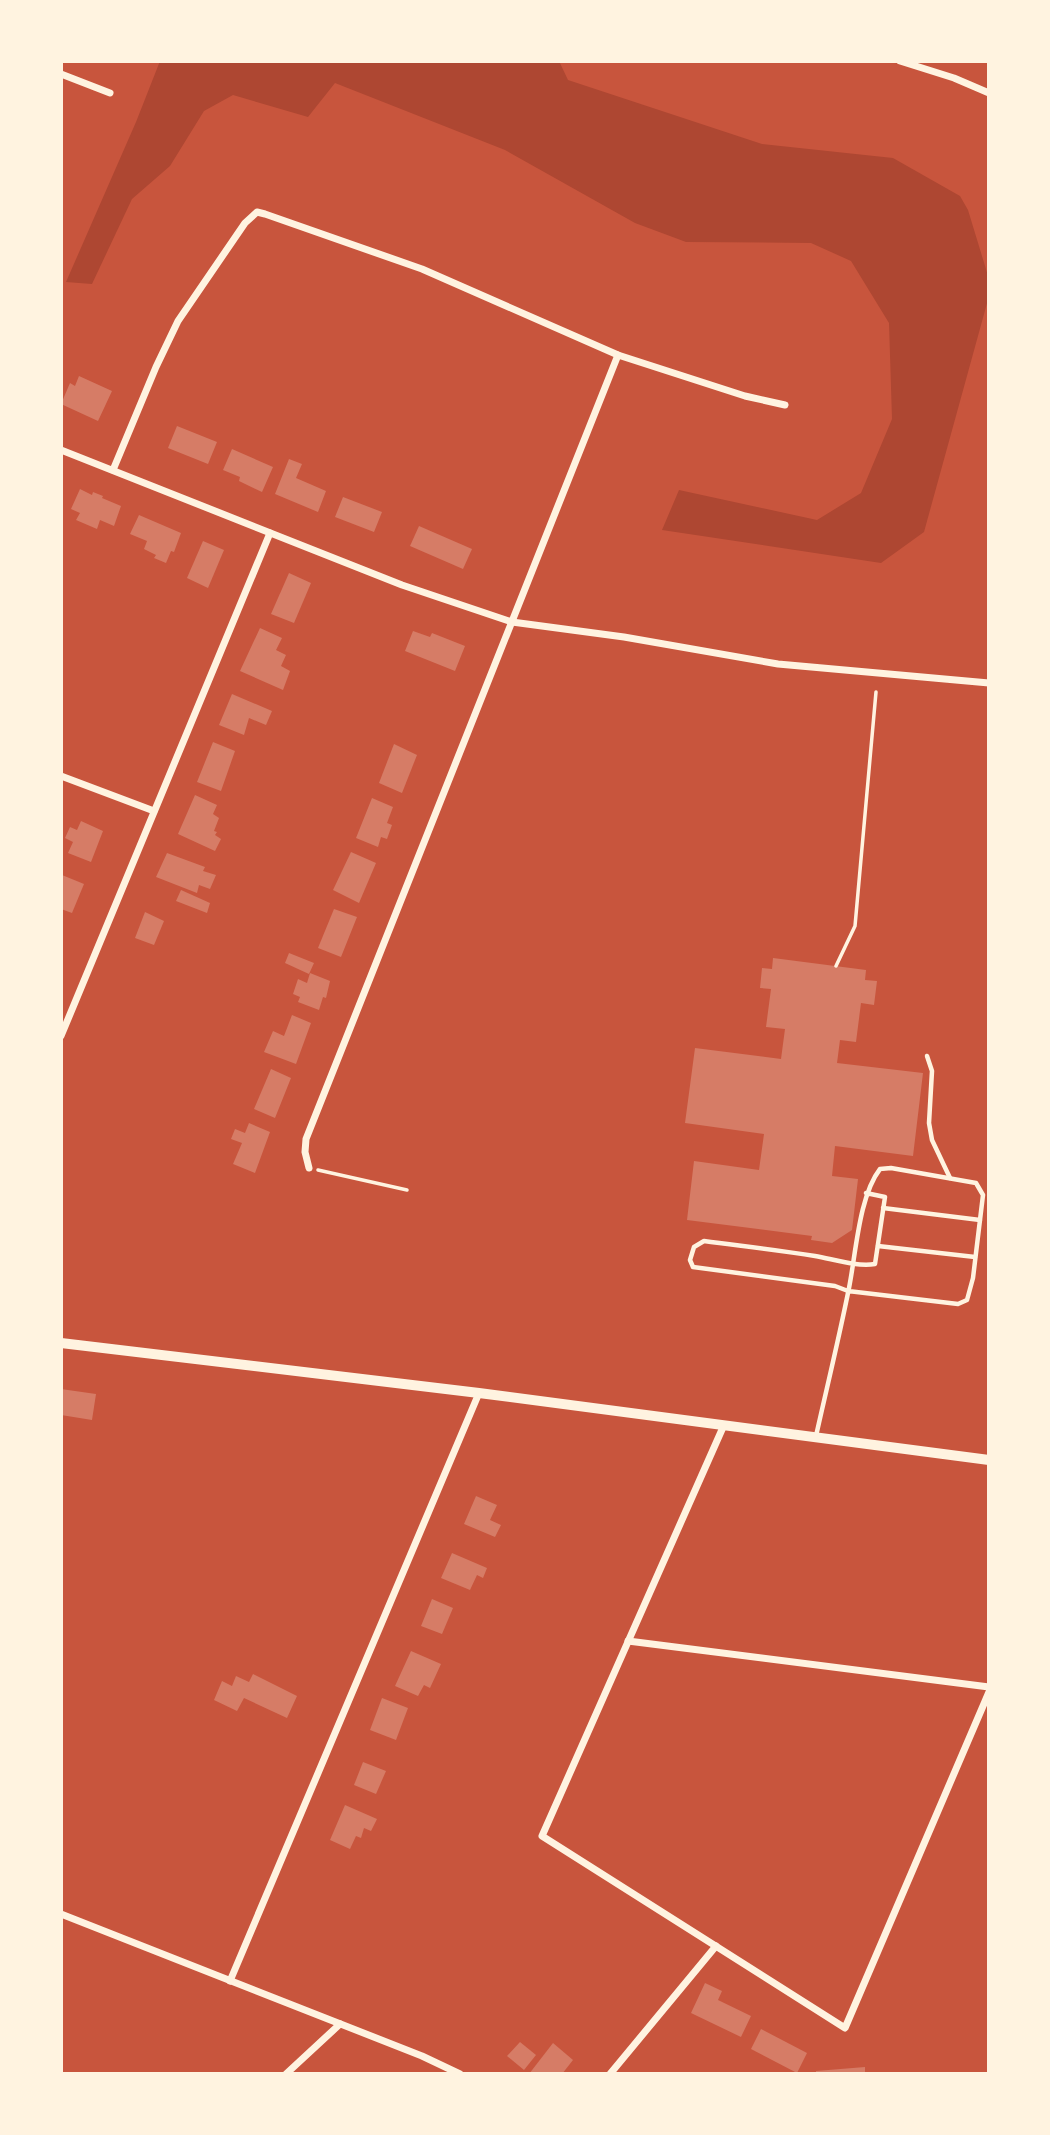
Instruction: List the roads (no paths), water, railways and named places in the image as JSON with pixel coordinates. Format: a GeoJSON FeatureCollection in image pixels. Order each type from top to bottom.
{"type":"FeatureCollection","features":[{"type":"Feature","properties":{"kind":"street"},"geometry":{"type":"LineString","coordinates":[[900,61],[954,78],[989,93]]}},
{"type":"Feature","properties":{"kind":"street"},"geometry":{"type":"LineString","coordinates":[[61,74],[110,93]]}},
{"type":"Feature","properties":{"kind":"street"},"geometry":{"type":"LineString","coordinates":[[113,470],[178,321],[245,223],[257,212],[422,269],[618,355],[744,396],[785,405]]}},
{"type":"Feature","properties":{"kind":"street"},"geometry":{"type":"LineString","coordinates":[[309,1168],[305,1152],[306,1139],[618,355]]}},
{"type":"Feature","properties":{"kind":"street"},"geometry":{"type":"LineString","coordinates":[[61,450],[402,585],[512,622],[624,637],[778,664],[989,682]]}},
{"type":"Feature","properties":{"kind":"street"},"geometry":{"type":"LineString","coordinates":[[61,1036],[270,533]]}},
{"type":"Feature","properties":{"kind":"street"},"geometry":{"type":"LineString","coordinates":[[61,776],[153,811]]}},
{"type":"Feature","properties":{"kind":"street"},"geometry":{"type":"LineString","coordinates":[[61,1343],[989,1460]]}},
{"type":"Feature","properties":{"kind":"street"},"geometry":{"type":"LineString","coordinates":[[230,1981],[479,1394]]}},
{"type":"Feature","properties":{"kind":"street"},"geometry":{"type":"LineString","coordinates":[[628,1641],[989,1690],[845,2028],[542,1836],[628,1641],[724,1425]]}},
{"type":"Feature","properties":{"kind":"street"},"geometry":{"type":"LineString","coordinates":[[61,1914],[460,2074]]}},
{"type":"Feature","properties":{"kind":"street"},"geometry":{"type":"LineString","coordinates":[[610,2074],[716,1947]]}},
{"type":"Feature","properties":{"kind":"street"},"geometry":{"type":"LineString","coordinates":[[286,2074],[340,2024]]}},
{"type":"Feature","properties":{"kind":"lane"},"geometry":{"type":"LineString","coordinates":[[927,1056],[932,1071],[929,1123],[932,1140],[951,1178]]}},
{"type":"Feature","properties":{"kind":"lane"},"geometry":{"type":"LineString","coordinates":[[816,1437],[848,1291],[854,1263],[866,1193],[874,1177],[880,1169],[891,1168],[976,1183],[982,1195],[973,1278],[967,1300],[958,1304],[848,1291],[835,1286],[693,1267],[690,1260],[694,1247],[704,1241],[854,1263],[875,1264],[885,1197],[866,1193]]}},
{"type":"Feature","properties":{"kind":"lane"},"geometry":{"type":"LineString","coordinates":[[883,1208],[980,1220]]}},
{"type":"Feature","properties":{"kind":"lane"},"geometry":{"type":"LineString","coordinates":[[878,1246],[975,1257]]}}]}
